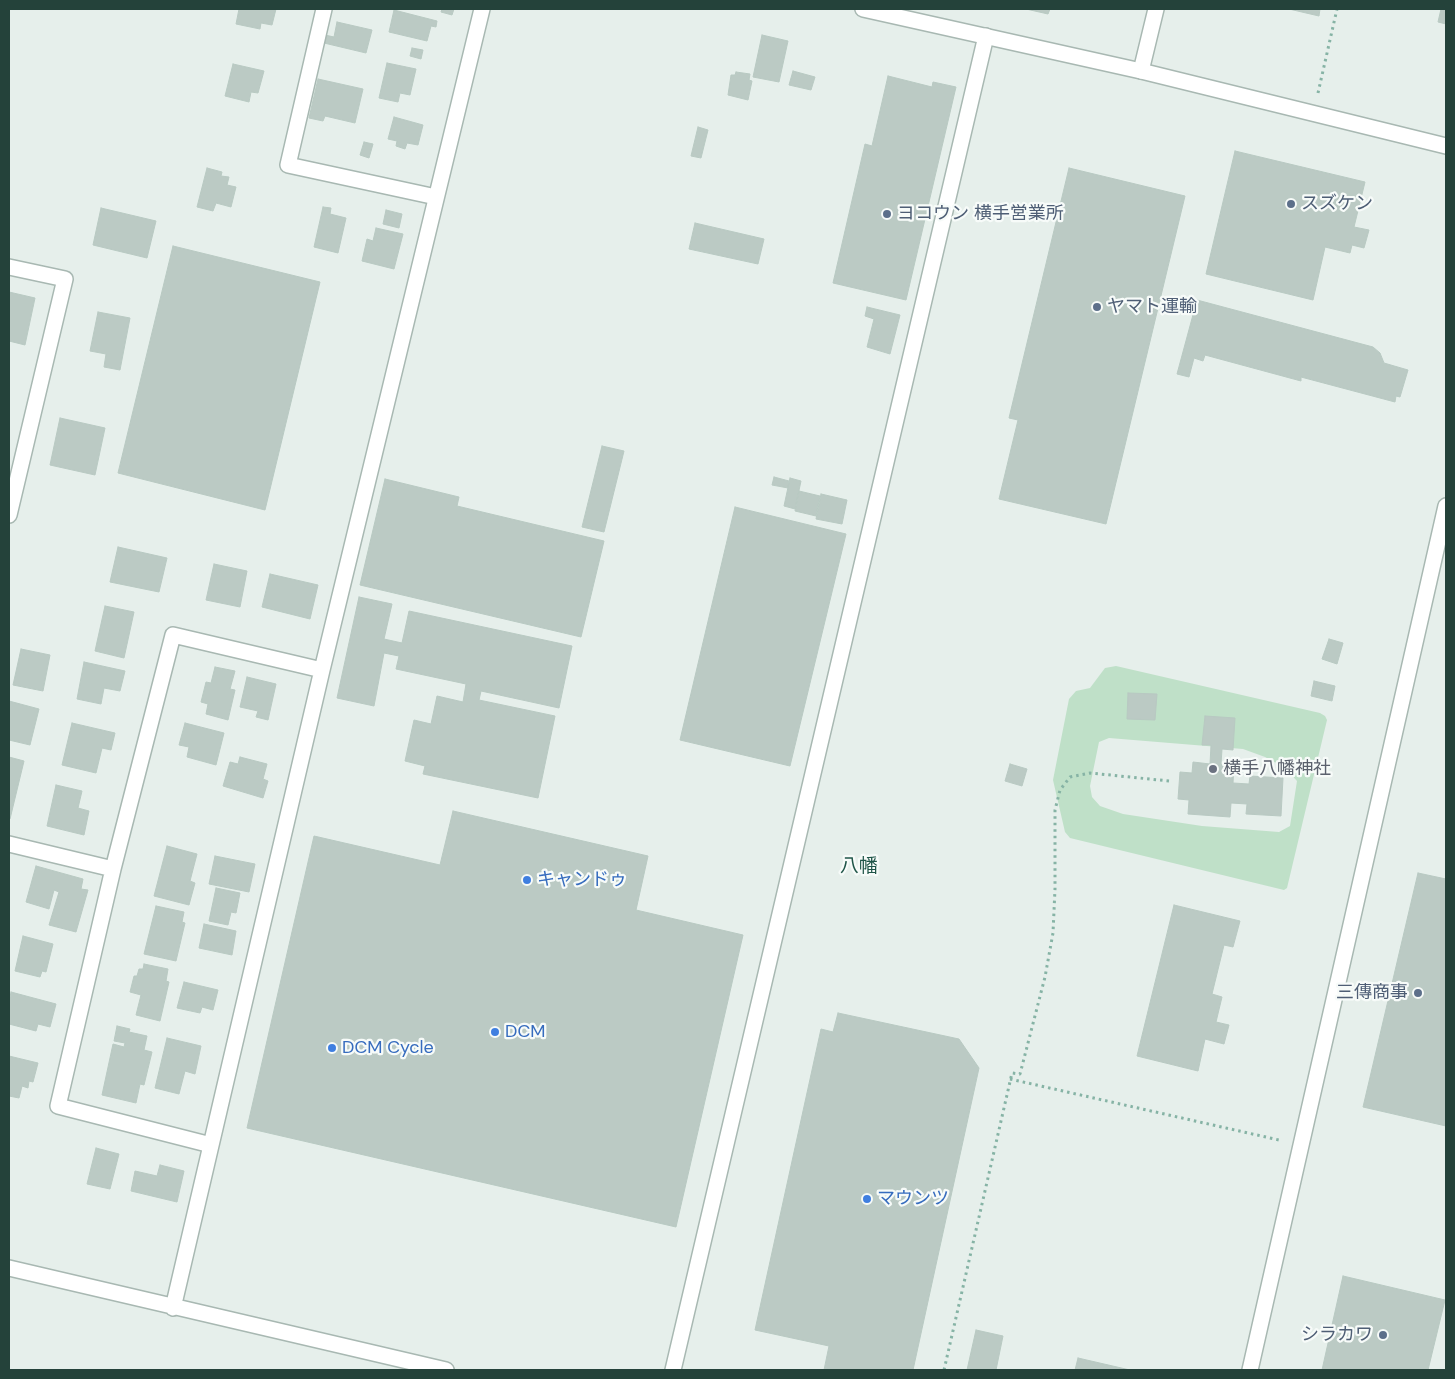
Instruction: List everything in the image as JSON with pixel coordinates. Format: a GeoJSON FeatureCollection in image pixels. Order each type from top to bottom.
{"type":"FeatureCollection","features":[{"type":"Feature","properties":{"kind":"street"},"geometry":{"type":"LineString","coordinates":[[324,9],[288,165],[436,197]]}},
{"type":"Feature","properties":{"kind":"street"},"geometry":{"type":"LineString","coordinates":[[173,1308],[322,670],[482,9]]}},
{"type":"Feature","properties":{"kind":"street"},"geometry":{"type":"LineString","coordinates":[[863,9],[1141,71],[1446,146]]}},
{"type":"Feature","properties":{"kind":"street"},"geometry":{"type":"LineString","coordinates":[[1141,71],[1156,9]]}},
{"type":"Feature","properties":{"kind":"street"},"geometry":{"type":"LineString","coordinates":[[672,1370],[986,36]]}},
{"type":"Feature","properties":{"kind":"street"},"geometry":{"type":"LineString","coordinates":[[9,266],[65,279],[9,515]]}},
{"type":"Feature","properties":{"kind":"street"},"geometry":{"type":"LineString","coordinates":[[1250,1370],[1446,506]]}},
{"type":"Feature","properties":{"kind":"street"},"geometry":{"type":"LineString","coordinates":[[211,1145],[58,1106],[113,869],[173,635],[322,670]]}},
{"type":"Feature","properties":{"kind":"street"},"geometry":{"type":"LineString","coordinates":[[9,844],[113,869]]}},
{"type":"Feature","properties":{"kind":"street"},"geometry":{"type":"LineString","coordinates":[[9,1268],[173,1308],[446,1370]]}},
{"type":"Feature","properties":{"kind":"path"},"geometry":{"type":"LineString","coordinates":[[1313,114],[1337,9]]}},
{"type":"Feature","properties":{"kind":"path"},"geometry":{"type":"LineString","coordinates":[[944,1370],[1010,1079],[1012,1073],[1020,1074],[1046,977],[1053,933],[1056,889],[1055,810],[1060,790],[1070,777],[1090,773],[1169,781]]}},
{"type":"Feature","properties":{"kind":"path"},"geometry":{"type":"LineString","coordinates":[[1010,1079],[1302,1145]]}},
{"type":"Feature","properties":{"kind":"green space"},"geometry":{"type":"Polygon","coordinates":[[[1116,666],[1320,713],[1325,716],[1327,720],[1287,888],[1284,890],[1070,838],[1065,832],[1053,780],[1069,699],[1076,691],[1090,688],[1105,668],[1116,666]],[[1109,738],[1099,742],[1090,786],[1092,797],[1100,806],[1123,814],[1202,826],[1279,832],[1290,826],[1297,781],[1284,767],[1265,757],[1243,749],[1109,738]]]}},
{"type":"Feature","properties":{"kind":"building"},"geometry":{"type":"Polygon","coordinates":[[[239,9],[276,9],[272,25],[261,23],[260,29],[236,24],[239,9]]]}},
{"type":"Feature","properties":{"kind":"building"},"geometry":{"type":"Polygon","coordinates":[[[442,9],[454,9],[452,15],[441,12],[442,9]]]}},
{"type":"Feature","properties":{"kind":"building"},"geometry":{"type":"Polygon","coordinates":[[[1026,9],[1050,9],[1048,14],[1026,9]]]}},
{"type":"Feature","properties":{"kind":"building"},"geometry":{"type":"Polygon","coordinates":[[[1289,9],[1320,9],[1319,16],[1289,9]]]}},
{"type":"Feature","properties":{"kind":"building"},"geometry":{"type":"Polygon","coordinates":[[[1441,9],[1446,9],[1446,24],[1438,22],[1441,9]]]}},
{"type":"Feature","properties":{"kind":"building"},"geometry":{"type":"Polygon","coordinates":[[[394,10],[437,21],[436,27],[431,26],[427,41],[389,32],[394,10]]]}},
{"type":"Feature","properties":{"kind":"building"},"geometry":{"type":"Polygon","coordinates":[[[337,22],[372,30],[366,53],[324,43],[325,35],[334,37],[337,22]]]}},
{"type":"Feature","properties":{"kind":"building"},"geometry":{"type":"Polygon","coordinates":[[[762,35],[788,41],[779,82],[753,77],[762,35]]]}},
{"type":"Feature","properties":{"kind":"building"},"geometry":{"type":"Polygon","coordinates":[[[412,48],[423,50],[421,59],[410,56],[412,48]]]}},
{"type":"Feature","properties":{"kind":"building"},"geometry":{"type":"Polygon","coordinates":[[[387,63],[416,69],[410,95],[400,93],[398,102],[379,98],[387,63]]]}},
{"type":"Feature","properties":{"kind":"building"},"geometry":{"type":"Polygon","coordinates":[[[233,64],[264,71],[258,93],[251,92],[249,102],[225,96],[233,64]]]}},
{"type":"Feature","properties":{"kind":"building"},"geometry":{"type":"Polygon","coordinates":[[[793,71],[815,77],[811,90],[789,85],[793,71]]]}},
{"type":"Feature","properties":{"kind":"building"},"geometry":{"type":"Polygon","coordinates":[[[736,72],[750,74],[749,80],[752,81],[748,100],[728,95],[731,75],[735,75],[736,72]]]}},
{"type":"Feature","properties":{"kind":"building","name":"ヨコウン 横手営業所"},"geometry":{"type":"Polygon","coordinates":[[[888,76],[932,87],[933,82],[956,87],[906,300],[833,283],[865,144],[872,146],[888,76]]]}},
{"type":"Feature","properties":{"kind":"building"},"geometry":{"type":"Polygon","coordinates":[[[318,79],[363,89],[355,123],[325,116],[323,121],[309,118],[318,79]]]}},
{"type":"Feature","properties":{"kind":"building"},"geometry":{"type":"Polygon","coordinates":[[[394,117],[423,125],[418,145],[407,143],[405,149],[396,146],[397,141],[388,139],[394,117]]]}},
{"type":"Feature","properties":{"kind":"building"},"geometry":{"type":"Polygon","coordinates":[[[698,127],[708,130],[701,158],[691,156],[698,127]]]}},
{"type":"Feature","properties":{"kind":"building"},"geometry":{"type":"Polygon","coordinates":[[[364,142],[373,144],[369,158],[360,155],[364,142]]]}},
{"type":"Feature","properties":{"kind":"building","name":"スズケン"},"geometry":{"type":"Polygon","coordinates":[[[1235,151],[1365,182],[1354,227],[1369,230],[1364,248],[1352,245],[1350,253],[1325,247],[1313,300],[1206,274],[1235,151]]]}},
{"type":"Feature","properties":{"kind":"building"},"geometry":{"type":"Polygon","coordinates":[[[207,168],[222,172],[221,176],[229,177],[227,185],[236,187],[231,207],[216,203],[213,211],[197,207],[207,168]]]}},
{"type":"Feature","properties":{"kind":"building","name":"ヤマト運輸"},"geometry":{"type":"Polygon","coordinates":[[[1069,168],[1185,196],[1106,524],[999,499],[1018,420],[1009,418],[1069,168]]]}},
{"type":"Feature","properties":{"kind":"building"},"geometry":{"type":"Polygon","coordinates":[[[323,207],[331,208],[330,214],[346,218],[338,253],[314,247],[323,207]]]}},
{"type":"Feature","properties":{"kind":"building"},"geometry":{"type":"Polygon","coordinates":[[[101,208],[156,221],[147,258],[93,245],[101,208]]]}},
{"type":"Feature","properties":{"kind":"building"},"geometry":{"type":"Polygon","coordinates":[[[386,210],[402,214],[399,228],[383,224],[386,210]]]}},
{"type":"Feature","properties":{"kind":"building"},"geometry":{"type":"Polygon","coordinates":[[[695,223],[764,239],[758,264],[689,249],[695,223]]]}},
{"type":"Feature","properties":{"kind":"building"},"geometry":{"type":"Polygon","coordinates":[[[376,228],[403,234],[394,269],[362,261],[367,239],[373,241],[376,228]]]}},
{"type":"Feature","properties":{"kind":"building"},"geometry":{"type":"Polygon","coordinates":[[[173,246],[320,282],[265,510],[118,473],[173,246]]]}},
{"type":"Feature","properties":{"kind":"building"},"geometry":{"type":"Polygon","coordinates":[[[9,292],[35,298],[25,345],[9,341],[9,292]]]}},
{"type":"Feature","properties":{"kind":"building"},"geometry":{"type":"Polygon","coordinates":[[[1197,300],[1373,347],[1380,353],[1384,363],[1408,370],[1400,397],[1396,396],[1395,402],[1301,377],[1301,381],[1205,355],[1203,361],[1194,358],[1189,377],[1177,374],[1197,300]]]}},
{"type":"Feature","properties":{"kind":"building"},"geometry":{"type":"Polygon","coordinates":[[[867,307],[900,315],[890,354],[867,347],[874,319],[865,316],[867,307]]]}},
{"type":"Feature","properties":{"kind":"building"},"geometry":{"type":"Polygon","coordinates":[[[98,312],[130,318],[120,370],[104,367],[106,354],[90,351],[98,312]]]}},
{"type":"Feature","properties":{"kind":"building"},"geometry":{"type":"Polygon","coordinates":[[[60,418],[105,428],[95,475],[50,465],[60,418]]]}},
{"type":"Feature","properties":{"kind":"building"},"geometry":{"type":"Polygon","coordinates":[[[602,446],[624,451],[604,532],[582,527],[602,446]]]}},
{"type":"Feature","properties":{"kind":"building"},"geometry":{"type":"Polygon","coordinates":[[[774,477],[789,481],[788,488],[772,485],[774,477]]]}},
{"type":"Feature","properties":{"kind":"building"},"geometry":{"type":"Polygon","coordinates":[[[790,478],[801,481],[795,509],[784,506],[790,478]]]}},
{"type":"Feature","properties":{"kind":"building"},"geometry":{"type":"Polygon","coordinates":[[[385,479],[459,497],[457,506],[604,541],[581,637],[360,585],[385,479]]]}},
{"type":"Feature","properties":{"kind":"building"},"geometry":{"type":"Polygon","coordinates":[[[799,491],[820,496],[816,516],[795,511],[799,491]]]}},
{"type":"Feature","properties":{"kind":"building"},"geometry":{"type":"Polygon","coordinates":[[[821,494],[847,500],[842,524],[816,519],[821,494]]]}},
{"type":"Feature","properties":{"kind":"building"},"geometry":{"type":"Polygon","coordinates":[[[735,507],[846,534],[790,766],[680,740],[735,507]]]}},
{"type":"Feature","properties":{"kind":"building"},"geometry":{"type":"Polygon","coordinates":[[[118,547],[167,558],[159,592],[110,582],[118,547]]]}},
{"type":"Feature","properties":{"kind":"building"},"geometry":{"type":"Polygon","coordinates":[[[214,564],[247,571],[240,607],[206,600],[214,564]]]}},
{"type":"Feature","properties":{"kind":"building"},"geometry":{"type":"Polygon","coordinates":[[[270,574],[318,585],[310,619],[262,607],[270,574]]]}},
{"type":"Feature","properties":{"kind":"building"},"geometry":{"type":"Polygon","coordinates":[[[359,597],[392,604],[384,639],[402,643],[409,611],[572,646],[559,708],[481,691],[479,700],[555,716],[538,798],[423,774],[425,766],[405,761],[414,720],[431,724],[437,696],[463,702],[466,684],[396,669],[399,656],[384,653],[374,706],[337,698],[359,597]]]}},
{"type":"Feature","properties":{"kind":"building"},"geometry":{"type":"Polygon","coordinates":[[[105,606],[134,612],[124,658],[95,651],[105,606]]]}},
{"type":"Feature","properties":{"kind":"building"},"geometry":{"type":"Polygon","coordinates":[[[1329,639],[1343,643],[1337,664],[1322,659],[1329,639]]]}},
{"type":"Feature","properties":{"kind":"building"},"geometry":{"type":"Polygon","coordinates":[[[21,649],[50,655],[43,691],[13,685],[21,649]]]}},
{"type":"Feature","properties":{"kind":"building"},"geometry":{"type":"Polygon","coordinates":[[[84,662],[125,671],[120,691],[104,688],[101,704],[77,699],[84,662]]]}},
{"type":"Feature","properties":{"kind":"building"},"geometry":{"type":"Polygon","coordinates":[[[215,667],[235,671],[230,689],[235,690],[228,720],[206,714],[208,704],[201,702],[206,682],[211,683],[215,667]]]}},
{"type":"Feature","properties":{"kind":"building"},"geometry":{"type":"Polygon","coordinates":[[[247,677],[276,684],[268,720],[256,717],[258,711],[240,707],[247,677]]]}},
{"type":"Feature","properties":{"kind":"building"},"geometry":{"type":"Polygon","coordinates":[[[1314,681],[1335,686],[1332,701],[1311,696],[1314,681]]]}},
{"type":"Feature","properties":{"kind":"building"},"geometry":{"type":"Polygon","coordinates":[[[1128,693],[1157,694],[1155,720],[1127,719],[1128,693]]]}},
{"type":"Feature","properties":{"kind":"building"},"geometry":{"type":"Polygon","coordinates":[[[9,701],[39,709],[30,745],[9,740],[9,701]]]}},
{"type":"Feature","properties":{"kind":"building","name":"横手八幡神社"},"geometry":{"type":"Polygon","coordinates":[[[1205,716],[1235,718],[1233,750],[1222,749],[1221,764],[1234,765],[1233,783],[1249,784],[1250,776],[1283,778],[1281,816],[1246,814],[1247,804],[1231,803],[1230,817],[1188,814],[1189,800],[1178,799],[1180,772],[1192,773],[1193,762],[1210,764],[1211,745],[1202,745],[1205,716]]]}},
{"type":"Feature","properties":{"kind":"building"},"geometry":{"type":"Polygon","coordinates":[[[72,723],[115,733],[111,750],[102,748],[96,773],[62,765],[72,723]]]}},
{"type":"Feature","properties":{"kind":"building"},"geometry":{"type":"Polygon","coordinates":[[[185,723],[224,733],[216,765],[187,757],[189,747],[179,745],[185,723]]]}},
{"type":"Feature","properties":{"kind":"building"},"geometry":{"type":"Polygon","coordinates":[[[9,757],[24,761],[10,819],[9,818],[9,757]]]}},
{"type":"Feature","properties":{"kind":"building"},"geometry":{"type":"Polygon","coordinates":[[[240,757],[267,764],[263,779],[268,781],[263,798],[223,786],[230,762],[238,764],[240,757]]]}},
{"type":"Feature","properties":{"kind":"building"},"geometry":{"type":"Polygon","coordinates":[[[1010,764],[1027,769],[1022,786],[1005,781],[1010,764]]]}},
{"type":"Feature","properties":{"kind":"building"},"geometry":{"type":"Polygon","coordinates":[[[56,785],[82,791],[78,808],[89,811],[84,835],[47,826],[56,785]]]}},
{"type":"Feature","properties":{"kind":"building","name":"DCM"},"geometry":{"type":"Polygon","coordinates":[[[453,811],[648,856],[636,910],[743,935],[676,1227],[247,1128],[314,836],[440,865],[453,811]]]}},
{"type":"Feature","properties":{"kind":"building"},"geometry":{"type":"Polygon","coordinates":[[[167,846],[197,854],[190,881],[195,883],[189,905],[154,896],[167,846]]]}},
{"type":"Feature","properties":{"kind":"building"},"geometry":{"type":"Polygon","coordinates":[[[215,856],[255,864],[249,892],[209,884],[215,856]]]}},
{"type":"Feature","properties":{"kind":"building"},"geometry":{"type":"Polygon","coordinates":[[[36,866],[83,879],[81,889],[88,890],[76,932],[49,925],[59,892],[54,890],[49,909],[26,902],[36,866]]]}},
{"type":"Feature","properties":{"kind":"building","name":"三傳商事"},"geometry":{"type":"Polygon","coordinates":[[[1418,873],[1446,879],[1446,1126],[1363,1107],[1418,873]]]}},
{"type":"Feature","properties":{"kind":"building"},"geometry":{"type":"Polygon","coordinates":[[[216,888],[240,893],[236,913],[231,912],[228,925],[209,921],[216,888]]]}},
{"type":"Feature","properties":{"kind":"building"},"geometry":{"type":"Polygon","coordinates":[[[1174,905],[1240,921],[1233,947],[1224,945],[1212,994],[1222,997],[1216,1022],[1229,1025],[1224,1044],[1205,1039],[1198,1071],[1137,1056],[1174,905]]]}},
{"type":"Feature","properties":{"kind":"building"},"geometry":{"type":"Polygon","coordinates":[[[156,906],[184,912],[182,922],[185,923],[176,961],[144,954],[156,906]]]}},
{"type":"Feature","properties":{"kind":"building"},"geometry":{"type":"Polygon","coordinates":[[[204,924],[236,931],[232,955],[199,948],[204,924]]]}},
{"type":"Feature","properties":{"kind":"building"},"geometry":{"type":"Polygon","coordinates":[[[23,936],[53,944],[46,972],[42,971],[40,977],[15,971],[23,936]]]}},
{"type":"Feature","properties":{"kind":"building"},"geometry":{"type":"Polygon","coordinates":[[[144,964],[168,969],[166,981],[169,982],[160,1021],[136,1015],[141,995],[130,992],[134,976],[137,976],[139,969],[143,969],[144,964]]]}},
{"type":"Feature","properties":{"kind":"building"},"geometry":{"type":"Polygon","coordinates":[[[184,982],[218,990],[213,1010],[202,1007],[200,1013],[177,1008],[184,982]]]}},
{"type":"Feature","properties":{"kind":"building"},"geometry":{"type":"Polygon","coordinates":[[[11,992],[56,1004],[50,1027],[38,1024],[36,1031],[9,1024],[11,992]]]}},
{"type":"Feature","properties":{"kind":"building","name":"マウンツ"},"geometry":{"type":"Polygon","coordinates":[[[838,1013],[959,1039],[979,1068],[913,1370],[824,1370],[829,1346],[755,1330],[821,1029],[833,1032],[838,1013]]]}},
{"type":"Feature","properties":{"kind":"building"},"geometry":{"type":"Polygon","coordinates":[[[117,1026],[130,1029],[129,1032],[147,1036],[144,1050],[152,1052],[144,1085],[140,1084],[136,1103],[102,1095],[113,1044],[124,1047],[125,1043],[114,1041],[117,1026]]]}},
{"type":"Feature","properties":{"kind":"building"},"geometry":{"type":"Polygon","coordinates":[[[167,1038],[201,1046],[195,1074],[185,1071],[179,1094],[155,1088],[167,1038]]]}},
{"type":"Feature","properties":{"kind":"building"},"geometry":{"type":"Polygon","coordinates":[[[9,1056],[38,1063],[33,1082],[29,1081],[28,1088],[22,1086],[19,1098],[9,1096],[9,1056]]]}},
{"type":"Feature","properties":{"kind":"building"},"geometry":{"type":"Polygon","coordinates":[[[96,1148],[119,1154],[110,1189],[87,1184],[96,1148]]]}},
{"type":"Feature","properties":{"kind":"building"},"geometry":{"type":"Polygon","coordinates":[[[160,1165],[184,1171],[177,1202],[131,1191],[135,1171],[157,1176],[160,1165]]]}},
{"type":"Feature","properties":{"kind":"building","name":"シラカワ"},"geometry":{"type":"Polygon","coordinates":[[[1343,1276],[1445,1300],[1428,1370],[1322,1370],[1343,1276]]]}},
{"type":"Feature","properties":{"kind":"building"},"geometry":{"type":"Polygon","coordinates":[[[976,1330],[1003,1336],[996,1370],[967,1370],[976,1330]]]}},
{"type":"Feature","properties":{"kind":"building"},"geometry":{"type":"Polygon","coordinates":[[[1078,1358],[1130,1370],[1075,1370],[1078,1358]]]}},
{"type":"Feature","properties":{"kind":"place","name":"スズケン"},"geometry":{"type":"Point","coordinates":[1291,204]}},
{"type":"Feature","properties":{"kind":"place","name":"ヨコウン 横手営業所"},"geometry":{"type":"Point","coordinates":[887,214]}},
{"type":"Feature","properties":{"kind":"place","name":"ヤマト運輸"},"geometry":{"type":"Point","coordinates":[1097,307]}},
{"type":"Feature","properties":{"kind":"place","name":"横手八幡神社"},"geometry":{"type":"Point","coordinates":[1213,769]}},
{"type":"Feature","properties":{"kind":"place","name":"キャンドゥ"},"geometry":{"type":"Point","coordinates":[527,880]}},
{"type":"Feature","properties":{"kind":"place","name":"三傳商事"},"geometry":{"type":"Point","coordinates":[1418,993]}},
{"type":"Feature","properties":{"kind":"place","name":"DCM"},"geometry":{"type":"Point","coordinates":[495,1032]}},
{"type":"Feature","properties":{"kind":"place","name":"DCM Cycle"},"geometry":{"type":"Point","coordinates":[332,1048]}},
{"type":"Feature","properties":{"kind":"place","name":"マウンツ"},"geometry":{"type":"Point","coordinates":[867,1199]}},
{"type":"Feature","properties":{"kind":"place","name":"シラカワ"},"geometry":{"type":"Point","coordinates":[1383,1335]}},
{"type":"Feature","properties":{"kind":"district","name":"八幡"},"geometry":{"type":"Point","coordinates":[859,867]}}]}
